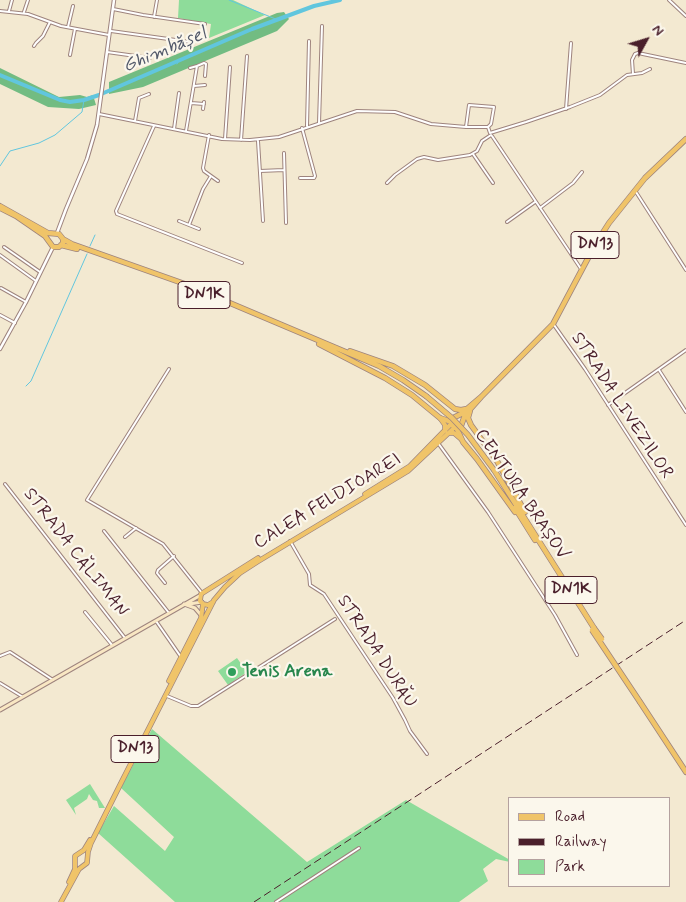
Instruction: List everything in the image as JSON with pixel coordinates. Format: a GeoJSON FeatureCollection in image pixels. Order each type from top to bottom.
{"type":"FeatureCollection","features":[{"type":"Feature","properties":{"kind":"highway","name":"CALEA FELDIOAREI"},"geometry":{"type":"LineString","coordinates":[[456,422],[553,324],[605,228],[653,170],[686,139]]}},
{"type":"Feature","properties":{"kind":"highway"},"geometry":{"type":"LineString","coordinates":[[0,207],[50,237]]}},
{"type":"Feature","properties":{"kind":"highway"},"geometry":{"type":"LineString","coordinates":[[50,237],[57,233]]}},
{"type":"Feature","properties":{"kind":"highway","name":"CENTURA BRAȘOV"},"geometry":{"type":"LineString","coordinates":[[57,233],[72,244],[185,284],[320,342]]}},
{"type":"Feature","properties":{"kind":"highway"},"geometry":{"type":"LineString","coordinates":[[50,237],[50,244],[53,247]]}},
{"type":"Feature","properties":{"kind":"highway"},"geometry":{"type":"LineString","coordinates":[[61,245],[63,239]]}},
{"type":"Feature","properties":{"kind":"highway","name":"CENTURA BRAȘOV"},"geometry":{"type":"LineString","coordinates":[[53,247],[57,248],[61,245],[79,249],[159,277],[379,366],[403,380],[448,414],[468,435],[492,470],[686,772]]}},
{"type":"Feature","properties":{"kind":"highway"},"geometry":{"type":"LineString","coordinates":[[320,342],[393,366],[425,385],[451,406],[461,410],[470,408],[468,418],[473,428]]}},
{"type":"Feature","properties":{"kind":"highway"},"geometry":{"type":"LineString","coordinates":[[320,342],[400,387],[440,418],[473,428]]}},
{"type":"Feature","properties":{"kind":"highway"},"geometry":{"type":"LineString","coordinates":[[451,406],[463,442],[529,528]]}},
{"type":"Feature","properties":{"kind":"highway","name":"DN1K"},"geometry":{"type":"LineString","coordinates":[[473,428],[493,454],[527,517],[529,528]]}},
{"type":"Feature","properties":{"kind":"highway","name":"CENTURA BRAȘOV"},"geometry":{"type":"LineString","coordinates":[[641,702],[686,766]]}},
{"type":"Feature","properties":{"kind":"main road"},"geometry":{"type":"LineString","coordinates":[[440,418],[444,423],[446,432],[456,434],[463,442]]}},
{"type":"Feature","properties":{"kind":"main road","name":"CALEA FELDIOAREI"},"geometry":{"type":"LineString","coordinates":[[0,710],[126,639],[398,474],[416,461],[456,422]]}},
{"type":"Feature","properties":{"kind":"main road","name":"CALEA FELDIOAREI"},"geometry":{"type":"LineString","coordinates":[[184,604],[202,603],[208,605],[240,573],[400,476],[422,460],[446,432]]}},
{"type":"Feature","properties":{"kind":"main road"},"geometry":{"type":"LineString","coordinates":[[203,593],[213,594],[214,601]]}},
{"type":"Feature","properties":{"kind":"main road","name":"DN13"},"geometry":{"type":"LineString","coordinates":[[202,620],[203,593]]}},
{"type":"Feature","properties":{"kind":"main road","name":"DN13"},"geometry":{"type":"LineString","coordinates":[[80,853],[86,848],[181,657],[214,601]]}},
{"type":"Feature","properties":{"kind":"main road"},"geometry":{"type":"LineString","coordinates":[[60,902],[82,866],[87,863],[92,841],[202,620],[196,608],[184,604]]}},
{"type":"Feature","properties":{"kind":"main road"},"geometry":{"type":"LineString","coordinates":[[60,902],[74,871],[75,856],[84,853],[88,857]]}},
{"type":"Feature","properties":{"kind":"main road"},"geometry":{"type":"LineString","coordinates":[[75,862],[82,866]]}},
{"type":"Feature","properties":{"kind":"street"},"geometry":{"type":"LineString","coordinates":[[9,12],[12,0]]}},
{"type":"Feature","properties":{"kind":"street"},"geometry":{"type":"LineString","coordinates":[[24,13],[28,0]]}},
{"type":"Feature","properties":{"kind":"street"},"geometry":{"type":"LineString","coordinates":[[57,233],[87,159],[99,114],[114,0]]}},
{"type":"Feature","properties":{"kind":"street"},"geometry":{"type":"LineString","coordinates":[[154,17],[157,0]]}},
{"type":"Feature","properties":{"kind":"street"},"geometry":{"type":"LineString","coordinates":[[669,0],[686,16]]}},
{"type":"Feature","properties":{"kind":"street"},"geometry":{"type":"LineString","coordinates":[[68,27],[73,6]]}},
{"type":"Feature","properties":{"kind":"street"},"geometry":{"type":"LineString","coordinates":[[113,9],[204,24]]}},
{"type":"Feature","properties":{"kind":"street"},"geometry":{"type":"LineString","coordinates":[[0,11],[24,13],[75,29],[109,36]]}},
{"type":"Feature","properties":{"kind":"street"},"geometry":{"type":"LineString","coordinates":[[34,46],[43,36],[50,22]]}},
{"type":"Feature","properties":{"kind":"street"},"geometry":{"type":"LineString","coordinates":[[319,122],[322,26]]}},
{"type":"Feature","properties":{"kind":"street"},"geometry":{"type":"LineString","coordinates":[[70,55],[75,29]]}},
{"type":"Feature","properties":{"kind":"street"},"geometry":{"type":"LineString","coordinates":[[110,31],[190,42]]}},
{"type":"Feature","properties":{"kind":"street"},"geometry":{"type":"LineString","coordinates":[[307,127],[309,41]]}},
{"type":"Feature","properties":{"kind":"street"},"geometry":{"type":"LineString","coordinates":[[566,108],[571,43]]}},
{"type":"Feature","properties":{"kind":"street"},"geometry":{"type":"LineString","coordinates":[[107,52],[150,58]]}},
{"type":"Feature","properties":{"kind":"street"},"geometry":{"type":"LineString","coordinates":[[632,74],[633,57],[638,54],[686,63]]}},
{"type":"Feature","properties":{"kind":"street"},"geometry":{"type":"LineString","coordinates":[[241,140],[246,56]]}},
{"type":"Feature","properties":{"kind":"street"},"geometry":{"type":"LineString","coordinates":[[190,68],[206,63],[205,76]]}},
{"type":"Feature","properties":{"kind":"street"},"geometry":{"type":"LineString","coordinates":[[186,131],[197,66]]}},
{"type":"Feature","properties":{"kind":"street"},"geometry":{"type":"LineString","coordinates":[[225,139],[230,67]]}},
{"type":"Feature","properties":{"kind":"street"},"geometry":{"type":"LineString","coordinates":[[387,183],[395,175],[420,158],[427,157],[438,160],[473,154],[482,141],[491,135],[600,95],[625,76],[650,69]]}},
{"type":"Feature","properties":{"kind":"street"},"geometry":{"type":"LineString","coordinates":[[194,86],[204,85]]}},
{"type":"Feature","properties":{"kind":"street"},"geometry":{"type":"LineString","coordinates":[[174,129],[178,93]]}},
{"type":"Feature","properties":{"kind":"street"},"geometry":{"type":"LineString","coordinates":[[134,121],[139,98],[149,94]]}},
{"type":"Feature","properties":{"kind":"street"},"geometry":{"type":"LineString","coordinates":[[191,103],[204,103],[203,109]]}},
{"type":"Feature","properties":{"kind":"street"},"geometry":{"type":"LineString","coordinates":[[466,126],[469,105],[494,108],[491,124],[488,127]]}},
{"type":"Feature","properties":{"kind":"street"},"geometry":{"type":"LineString","coordinates":[[99,114],[225,139],[241,140],[279,137],[355,111],[393,111],[431,124],[488,127]]}},
{"type":"Feature","properties":{"kind":"street"},"geometry":{"type":"LineString","coordinates":[[155,125],[116,211],[117,214],[242,263]]}},
{"type":"Feature","properties":{"kind":"street"},"geometry":{"type":"LineString","coordinates":[[488,127],[491,135],[581,270]]}},
{"type":"Feature","properties":{"kind":"street"},"geometry":{"type":"LineString","coordinates":[[300,178],[315,176],[302,128]]}},
{"type":"Feature","properties":{"kind":"street"},"geometry":{"type":"LineString","coordinates":[[209,136],[203,168],[204,171],[218,180]]}},
{"type":"Feature","properties":{"kind":"street"},"geometry":{"type":"LineString","coordinates":[[258,140],[263,221]]}},
{"type":"Feature","properties":{"kind":"street"},"geometry":{"type":"LineString","coordinates":[[284,153],[286,223]]}},
{"type":"Feature","properties":{"kind":"street"},"geometry":{"type":"LineString","coordinates":[[473,154],[493,183]]}},
{"type":"Feature","properties":{"kind":"street"},"geometry":{"type":"LineString","coordinates":[[260,171],[284,170]]}},
{"type":"Feature","properties":{"kind":"street"},"geometry":{"type":"LineString","coordinates":[[540,208],[573,183],[582,172]]}},
{"type":"Feature","properties":{"kind":"street"},"geometry":{"type":"LineString","coordinates":[[190,225],[203,188],[211,176]]}},
{"type":"Feature","properties":{"kind":"street"},"geometry":{"type":"LineString","coordinates":[[635,190],[686,270]]}},
{"type":"Feature","properties":{"kind":"street"},"geometry":{"type":"LineString","coordinates":[[507,222],[535,202]]}},
{"type":"Feature","properties":{"kind":"street"},"geometry":{"type":"LineString","coordinates":[[179,221],[199,229]]}},
{"type":"Feature","properties":{"kind":"street"},"geometry":{"type":"LineString","coordinates":[[4,247],[40,272]]}},
{"type":"Feature","properties":{"kind":"street"},"geometry":{"type":"LineString","coordinates":[[0,350],[53,247]]}},
{"type":"Feature","properties":{"kind":"street"},"geometry":{"type":"LineString","coordinates":[[0,255],[36,281]]}},
{"type":"Feature","properties":{"kind":"street"},"geometry":{"type":"LineString","coordinates":[[1,288],[26,302]]}},
{"type":"Feature","properties":{"kind":"street"},"geometry":{"type":"LineString","coordinates":[[0,315],[15,324]]}},
{"type":"Feature","properties":{"kind":"street","name":"STRADA LIVEZILOR"},"geometry":{"type":"LineString","coordinates":[[553,324],[686,525]]}},
{"type":"Feature","properties":{"kind":"street"},"geometry":{"type":"LineString","coordinates":[[608,405],[686,350]]}},
{"type":"Feature","properties":{"kind":"street"},"geometry":{"type":"LineString","coordinates":[[169,369],[87,500],[159,541],[174,556],[203,593]]}},
{"type":"Feature","properties":{"kind":"street"},"geometry":{"type":"LineString","coordinates":[[659,369],[686,412]]}},
{"type":"Feature","properties":{"kind":"street"},"geometry":{"type":"LineString","coordinates":[[438,443],[488,512],[555,615],[577,655]]}},
{"type":"Feature","properties":{"kind":"street","name":"STRADA CĂLIMAN"},"geometry":{"type":"LineString","coordinates":[[5,484],[126,639]]}},
{"type":"Feature","properties":{"kind":"street"},"geometry":{"type":"LineString","coordinates":[[125,537],[136,528]]}},
{"type":"Feature","properties":{"kind":"street"},"geometry":{"type":"LineString","coordinates":[[104,531],[169,613]]}},
{"type":"Feature","properties":{"kind":"street","name":"STRADA DURĂU"},"geometry":{"type":"LineString","coordinates":[[290,541],[310,574],[310,585],[323,593],[393,698],[410,731],[427,754]]}},
{"type":"Feature","properties":{"kind":"street"},"geometry":{"type":"LineString","coordinates":[[165,583],[157,573],[158,570],[174,556]]}},
{"type":"Feature","properties":{"kind":"street"},"geometry":{"type":"LineString","coordinates":[[85,612],[113,646]]}},
{"type":"Feature","properties":{"kind":"street"},"geometry":{"type":"LineString","coordinates":[[165,696],[191,706],[198,706],[335,619]]}},
{"type":"Feature","properties":{"kind":"street"},"geometry":{"type":"LineString","coordinates":[[156,621],[181,657]]}},
{"type":"Feature","properties":{"kind":"street"},"geometry":{"type":"LineString","coordinates":[[0,656],[10,652],[53,680]]}},
{"type":"Feature","properties":{"kind":"street"},"geometry":{"type":"LineString","coordinates":[[0,683],[23,697]]}},
{"type":"Feature","properties":{"kind":"street"},"geometry":{"type":"LineString","coordinates":[[276,902],[359,848]]}},
{"type":"Feature","properties":{"kind":"green space"},"geometry":{"type":"Polygon","coordinates":[[[179,0],[233,0],[265,15],[209,38],[211,24],[178,18],[179,0]]]}},
{"type":"Feature","properties":{"kind":"green space"},"geometry":{"type":"Polygon","coordinates":[[[284,12],[289,19],[277,31],[143,87],[109,94],[109,82],[277,13],[284,12]]]}},
{"type":"Feature","properties":{"kind":"green space"},"geometry":{"type":"Polygon","coordinates":[[[0,68],[59,97],[80,95],[87,97],[93,95],[96,105],[79,109],[48,107],[0,84],[0,68]]]}},
{"type":"Feature","properties":{"kind":"green space","name":"Tenis Arena"},"geometry":{"type":"Polygon","coordinates":[[[237,658],[247,672],[228,685],[218,671],[237,658]]]}},
{"type":"Feature","properties":{"kind":"green space"},"geometry":{"type":"Polygon","coordinates":[[[152,729],[307,862],[406,800],[508,859],[508,862],[496,859],[483,869],[488,881],[459,902],[175,902],[98,833],[114,806],[165,851],[174,837],[121,788],[152,729]]]}},
{"type":"Feature","properties":{"kind":"green space"},"geometry":{"type":"Polygon","coordinates":[[[90,784],[105,808],[99,808],[97,801],[93,800],[89,794],[87,799],[74,808],[76,815],[66,800],[90,784]]]}},
{"type":"Feature","properties":{"kind":"waterway"},"geometry":{"type":"LineString","coordinates":[[229,0],[278,20]]}},
{"type":"Feature","properties":{"kind":"waterway","name":"Ghimbășel"},"geometry":{"type":"LineString","coordinates":[[0,75],[60,100],[70,102],[84,100],[252,29],[314,6],[340,0]]}},
{"type":"Feature","properties":{"kind":"waterway","name":"Ghimbășel"},"geometry":{"type":"LineString","coordinates":[[177,64],[179,60]]}},
{"type":"Feature","properties":{"kind":"waterway"},"geometry":{"type":"LineString","coordinates":[[0,166],[10,151],[39,143],[55,135],[82,112],[84,100]]}},
{"type":"Feature","properties":{"kind":"waterway"},"geometry":{"type":"LineString","coordinates":[[90,246],[95,235]]}},
{"type":"Feature","properties":{"kind":"waterway"},"geometry":{"type":"LineString","coordinates":[[26,386],[31,381],[87,254]]}},
{"type":"Feature","properties":{"kind":"railway"},"geometry":{"type":"LineString","coordinates":[[254,902],[686,620]]}},
{"type":"Feature","properties":{"kind":"place","name":"Tenis Arena"},"geometry":{"type":"Point","coordinates":[232,672]}}]}
